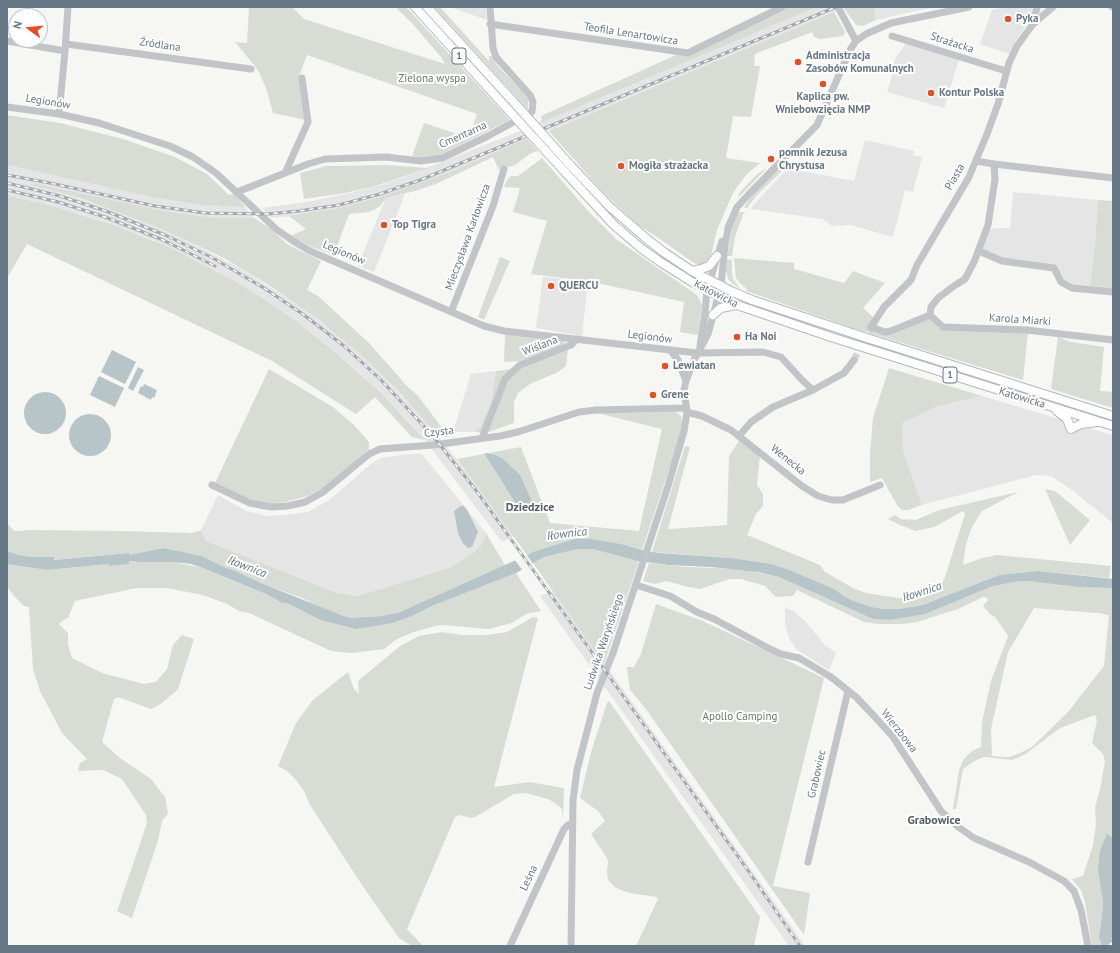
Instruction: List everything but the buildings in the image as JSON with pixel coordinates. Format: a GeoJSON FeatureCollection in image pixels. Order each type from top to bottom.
{"type":"FeatureCollection","features":[{"type":"Feature","properties":{"kind":"main road","name":"Katowicka"},"geometry":{"type":"LineString","coordinates":[[415,7],[604,215],[659,262],[706,290],[737,305],[834,338],[1113,426]]}},
{"type":"Feature","properties":{"kind":"main road","name":"Katowicka"},"geometry":{"type":"LineString","coordinates":[[427,7],[609,206],[633,228],[665,253],[692,271],[752,300],[844,331],[1113,416]]}},
{"type":"Feature","properties":{"kind":"main road"},"geometry":{"type":"LineString","coordinates":[[692,271],[709,266],[717,256]]}},
{"type":"Feature","properties":{"kind":"main road"},"geometry":{"type":"LineString","coordinates":[[713,315],[721,308],[737,305]]}},
{"type":"Feature","properties":{"kind":"main road"},"geometry":{"type":"LineString","coordinates":[[1048,406],[1067,419],[1071,428],[1080,424],[1099,422]]}},
{"type":"Feature","properties":{"kind":"street"},"geometry":{"type":"LineString","coordinates":[[59,114],[68,7]]}},
{"type":"Feature","properties":{"kind":"street","name":"Cmentarna"},"geometry":{"type":"LineString","coordinates":[[237,192],[308,164],[325,159],[386,157],[421,161],[442,158],[468,147],[532,112],[533,102],[530,95],[496,57],[493,48],[490,24],[490,7]]}},
{"type":"Feature","properties":{"kind":"street","name":"Teofila Lenartowicza"},"geometry":{"type":"LineString","coordinates":[[490,24],[688,53],[782,7]]}},
{"type":"Feature","properties":{"kind":"street"},"geometry":{"type":"LineString","coordinates":[[838,7],[856,41]]}},
{"type":"Feature","properties":{"kind":"street"},"geometry":{"type":"LineString","coordinates":[[698,352],[705,313],[706,290],[717,256],[738,207],[817,125],[850,50],[856,41],[872,30],[892,23],[969,7]]}},
{"type":"Feature","properties":{"kind":"street","name":"Piasta"},"geometry":{"type":"LineString","coordinates":[[1033,24],[1037,7]]}},
{"type":"Feature","properties":{"kind":"street","name":"Piasta"},"geometry":{"type":"LineString","coordinates":[[930,315],[891,331],[885,332],[871,327],[884,307],[911,280],[916,264],[969,177],[998,104],[1006,72],[1017,46],[1033,24],[1046,10],[1053,7]]}},
{"type":"Feature","properties":{"kind":"street","name":"Strażacka"},"geometry":{"type":"LineString","coordinates":[[892,36],[1006,72]]}},
{"type":"Feature","properties":{"kind":"street"},"geometry":{"type":"LineString","coordinates":[[7,40],[65,51]]}},
{"type":"Feature","properties":{"kind":"street","name":"Źródlana"},"geometry":{"type":"LineString","coordinates":[[66,44],[251,69]]}},
{"type":"Feature","properties":{"kind":"street"},"geometry":{"type":"LineString","coordinates":[[285,174],[308,122],[302,78]]}},
{"type":"Feature","properties":{"kind":"street","name":"Legionów"},"geometry":{"type":"LineString","coordinates":[[7,107],[59,114],[99,123],[170,146],[193,157],[216,173],[276,229],[310,251],[484,326],[504,331],[698,352]]}},
{"type":"Feature","properties":{"kind":"street"},"geometry":{"type":"LineString","coordinates":[[976,161],[1113,178]]}},
{"type":"Feature","properties":{"kind":"street"},"geometry":{"type":"LineString","coordinates":[[930,315],[931,307],[938,298],[965,279],[979,251],[988,225],[995,179],[994,164]]}},
{"type":"Feature","properties":{"kind":"street","name":"Mieczysława Karłowicza"},"geometry":{"type":"LineString","coordinates":[[451,312],[493,206],[504,169]]}},
{"type":"Feature","properties":{"kind":"street"},"geometry":{"type":"LineString","coordinates":[[698,352],[708,334],[721,286],[725,244],[729,225]]}},
{"type":"Feature","properties":{"kind":"street"},"geometry":{"type":"LineString","coordinates":[[979,251],[992,258],[1013,264],[1054,268],[1061,282],[1072,288],[1113,292]]}},
{"type":"Feature","properties":{"kind":"street","name":"Karola Miarki"},"geometry":{"type":"LineString","coordinates":[[930,315],[943,327],[1027,330],[1113,340]]}},
{"type":"Feature","properties":{"kind":"street","name":"Wiślana"},"geometry":{"type":"LineString","coordinates":[[482,438],[505,379],[520,365],[571,345],[577,339]]}},
{"type":"Feature","properties":{"kind":"street"},"geometry":{"type":"LineString","coordinates":[[670,350],[678,360],[686,381]]}},
{"type":"Feature","properties":{"kind":"street"},"geometry":{"type":"LineString","coordinates":[[698,352],[763,352],[772,354],[781,357],[813,390]]}},
{"type":"Feature","properties":{"kind":"street","name":"Ludwika Waryńskiego"},"geometry":{"type":"LineString","coordinates":[[571,946],[572,824],[573,800],[577,770],[597,694],[611,659],[642,567],[684,431],[686,410],[684,390],[686,381],[698,352]]}},
{"type":"Feature","properties":{"kind":"street"},"geometry":{"type":"LineString","coordinates":[[739,436],[751,422],[773,407],[813,390],[844,373],[854,360]]}},
{"type":"Feature","properties":{"kind":"street","name":"Czysta"},"geometry":{"type":"LineString","coordinates":[[212,485],[250,503],[271,507],[288,506],[305,502],[323,492],[369,454],[380,449],[433,445],[518,432],[579,412],[614,409],[686,410]]}},
{"type":"Feature","properties":{"kind":"street","name":"Wenecka"},"geometry":{"type":"LineString","coordinates":[[686,410],[723,425],[802,486],[818,496],[832,500],[842,500],[880,485]]}},
{"type":"Feature","properties":{"kind":"street","name":"Wierzbowa"},"geometry":{"type":"LineString","coordinates":[[636,585],[670,596],[697,612],[714,619],[772,650],[781,654],[799,658],[831,677],[875,717],[893,737],[941,810],[957,826],[974,838],[1029,862],[1064,881],[1074,891],[1081,910],[1088,945]]}},
{"type":"Feature","properties":{"kind":"street","name":"Grabowiec"},"geometry":{"type":"LineString","coordinates":[[808,862],[848,691]]}},
{"type":"Feature","properties":{"kind":"street","name":"Leśna"},"geometry":{"type":"LineString","coordinates":[[510,946],[564,829],[568,825],[572,824]]}},
{"type":"Feature","properties":{"kind":"shaded area"},"geometry":{"type":"Polygon","coordinates":[[[450,7],[486,7],[487,20],[450,7]]]}},
{"type":"Feature","properties":{"kind":"shaded area"},"geometry":{"type":"Polygon","coordinates":[[[817,7],[846,7],[438,177],[367,202],[320,213],[271,218],[262,208],[312,201],[384,184],[523,130],[817,7]]]}},
{"type":"Feature","properties":{"kind":"shaded area"},"geometry":{"type":"Polygon","coordinates":[[[876,7],[934,7],[876,20],[874,14],[876,7]]]}},
{"type":"Feature","properties":{"kind":"shaded area"},"geometry":{"type":"Polygon","coordinates":[[[1004,7],[1031,8],[1033,10],[1031,18],[1009,54],[980,44],[992,10],[1004,7]]]}},
{"type":"Feature","properties":{"kind":"shaded area"},"geometry":{"type":"Polygon","coordinates":[[[906,43],[959,60],[944,108],[887,92],[893,73],[891,72],[895,59],[906,43]]]}},
{"type":"Feature","properties":{"kind":"shaded area"},"geometry":{"type":"Polygon","coordinates":[[[865,140],[914,151],[913,155],[922,157],[913,192],[905,190],[893,237],[851,225],[832,226],[823,219],[750,209],[790,166],[801,171],[854,181],[865,140]]]}},
{"type":"Feature","properties":{"kind":"shaded area"},"geometry":{"type":"Polygon","coordinates":[[[7,165],[156,198],[200,205],[245,207],[254,218],[218,218],[169,212],[33,183],[33,185],[101,205],[139,219],[173,234],[240,268],[303,308],[361,355],[414,408],[452,453],[514,536],[502,542],[425,440],[404,417],[364,377],[295,320],[233,280],[150,239],[106,222],[7,195],[7,165]]]}},
{"type":"Feature","properties":{"kind":"shaded area"},"geometry":{"type":"Polygon","coordinates":[[[1013,192],[1098,200],[1090,286],[1071,286],[1065,283],[1056,266],[1008,260],[984,251],[983,247],[989,230],[995,228],[1010,228],[1013,192]]]}},
{"type":"Feature","properties":{"kind":"shaded area"},"geometry":{"type":"Polygon","coordinates":[[[405,194],[374,272],[358,266],[386,198],[405,194]]]}},
{"type":"Feature","properties":{"kind":"shaded area"},"geometry":{"type":"Polygon","coordinates":[[[543,277],[588,281],[582,336],[536,328],[543,277]]]}},
{"type":"Feature","properties":{"kind":"shaded area"},"geometry":{"type":"Polygon","coordinates":[[[112,350],[136,362],[125,384],[101,372],[112,350]]]}},
{"type":"Feature","properties":{"kind":"shaded area"},"geometry":{"type":"Polygon","coordinates":[[[138,367],[144,370],[133,391],[128,388],[138,367]]]}},
{"type":"Feature","properties":{"kind":"shaded area"},"geometry":{"type":"Polygon","coordinates":[[[496,371],[491,402],[481,426],[474,432],[453,432],[471,374],[496,371]]]}},
{"type":"Feature","properties":{"kind":"shaded area"},"geometry":{"type":"Polygon","coordinates":[[[99,376],[124,388],[115,407],[90,395],[99,376]]]}},
{"type":"Feature","properties":{"kind":"shaded area"},"geometry":{"type":"Polygon","coordinates":[[[144,384],[157,390],[154,398],[152,397],[151,400],[138,393],[141,386],[143,387],[144,384]]]}},
{"type":"Feature","properties":{"kind":"shaded area"},"geometry":{"type":"Polygon","coordinates":[[[45,392],[60,398],[66,413],[60,428],[45,434],[30,428],[24,413],[30,398],[45,392]]]}},
{"type":"Feature","properties":{"kind":"shaded area"},"geometry":{"type":"Polygon","coordinates":[[[982,396],[1113,435],[1113,523],[1072,490],[1051,476],[1036,475],[922,505],[903,450],[901,423],[938,406],[982,396]]]}},
{"type":"Feature","properties":{"kind":"shaded area"},"geometry":{"type":"Polygon","coordinates":[[[90,414],[105,420],[111,435],[105,450],[90,456],[75,450],[69,435],[75,420],[90,414]]]}},
{"type":"Feature","properties":{"kind":"shaded area"},"geometry":{"type":"Polygon","coordinates":[[[484,453],[502,458],[520,475],[534,506],[520,510],[484,453]]]}},
{"type":"Feature","properties":{"kind":"shaded area"},"geometry":{"type":"Polygon","coordinates":[[[409,454],[422,454],[486,533],[481,545],[472,554],[449,568],[357,596],[337,593],[206,541],[201,530],[218,495],[246,511],[267,516],[308,512],[329,500],[372,463],[381,458],[409,454]]]}},
{"type":"Feature","properties":{"kind":"shaded area"},"geometry":{"type":"Polygon","coordinates":[[[461,506],[464,506],[467,510],[478,532],[472,547],[468,548],[463,543],[458,533],[454,511],[461,506]]]}},
{"type":"Feature","properties":{"kind":"shaded area"},"geometry":{"type":"Polygon","coordinates":[[[574,539],[591,539],[659,553],[732,558],[771,564],[787,569],[836,590],[845,597],[859,603],[883,609],[898,609],[923,605],[999,575],[1038,571],[1113,579],[1113,588],[1080,587],[1029,581],[1013,582],[990,587],[925,614],[890,620],[873,619],[779,577],[758,572],[711,567],[669,565],[638,561],[593,549],[578,549],[544,557],[516,573],[432,606],[412,616],[392,623],[356,629],[320,620],[287,603],[282,603],[266,594],[191,564],[129,561],[129,564],[110,566],[109,564],[47,570],[7,564],[7,551],[32,557],[54,557],[54,560],[129,553],[129,555],[163,548],[202,556],[261,583],[350,618],[382,616],[400,612],[536,551],[574,539]]]}},
{"type":"Feature","properties":{"kind":"shaded area"},"geometry":{"type":"Polygon","coordinates":[[[553,591],[805,946],[789,946],[540,596],[553,591]]]}},
{"type":"Feature","properties":{"kind":"shaded area"},"geometry":{"type":"Polygon","coordinates":[[[785,607],[793,611],[805,621],[825,645],[836,653],[829,670],[796,649],[789,638],[785,623],[785,607]]]}},
{"type":"Feature","properties":{"kind":"shaded area"},"geometry":{"type":"Polygon","coordinates":[[[1107,834],[1113,838],[1113,941],[1107,946],[1102,946],[1099,937],[1103,901],[1098,870],[1100,850],[1107,834]]]}},
{"type":"Feature","properties":{"kind":"green space","name":"Zielona wyspa"},"geometry":{"type":"Polygon","coordinates":[[[249,7],[292,7],[304,19],[445,64],[441,57],[411,22],[395,7],[406,7],[510,120],[436,157],[423,158],[412,156],[424,123],[469,138],[477,114],[307,55],[299,76],[306,120],[273,113],[267,91],[259,72],[235,42],[247,43],[249,7]]]}},
{"type":"Feature","properties":{"kind":"green space"},"geometry":{"type":"Polygon","coordinates":[[[434,7],[440,7],[489,61],[489,56],[492,56],[497,65],[528,99],[528,110],[434,7]]]}},
{"type":"Feature","properties":{"kind":"green space"},"geometry":{"type":"Polygon","coordinates":[[[788,7],[817,7],[538,124],[542,120],[541,116],[676,55],[686,56],[788,7]]]}},
{"type":"Feature","properties":{"kind":"green space"},"geometry":{"type":"Polygon","coordinates":[[[876,7],[874,14],[876,20],[863,26],[856,25],[844,8],[876,7]]]}},
{"type":"Feature","properties":{"kind":"green space"},"geometry":{"type":"Polygon","coordinates":[[[834,12],[845,32],[843,36],[820,39],[814,37],[812,32],[755,54],[754,66],[760,66],[751,117],[733,116],[726,158],[760,163],[746,175],[733,193],[717,230],[711,256],[707,262],[701,265],[694,263],[638,225],[602,191],[549,131],[834,12]]]}},
{"type":"Feature","properties":{"kind":"green space"},"geometry":{"type":"Polygon","coordinates":[[[7,115],[60,123],[123,139],[175,157],[207,174],[229,195],[234,194],[245,207],[200,205],[156,198],[7,165],[7,115]]]}},
{"type":"Feature","properties":{"kind":"green space"},"geometry":{"type":"Polygon","coordinates":[[[527,139],[538,151],[531,153],[515,165],[509,167],[503,166],[499,170],[493,157],[436,184],[386,198],[380,206],[369,212],[349,214],[334,255],[312,247],[290,236],[306,229],[289,216],[340,208],[380,197],[450,172],[527,139]]]}},
{"type":"Feature","properties":{"kind":"green space"},"geometry":{"type":"Polygon","coordinates":[[[542,158],[589,212],[616,239],[697,295],[702,305],[698,335],[680,332],[684,302],[588,281],[531,274],[547,221],[513,212],[520,188],[504,187],[507,180],[511,176],[518,176],[542,158]]]}},
{"type":"Feature","properties":{"kind":"green space"},"geometry":{"type":"Polygon","coordinates":[[[387,165],[428,168],[372,187],[345,193],[304,199],[300,173],[326,166],[387,165]]]}},
{"type":"Feature","properties":{"kind":"green space"},"geometry":{"type":"Polygon","coordinates":[[[767,168],[737,199],[740,192],[756,175],[767,168]]]}},
{"type":"Feature","properties":{"kind":"green space"},"geometry":{"type":"Polygon","coordinates":[[[777,170],[783,170],[758,194],[747,208],[744,207],[753,194],[777,170]]]}},
{"type":"Feature","properties":{"kind":"green space"},"geometry":{"type":"Polygon","coordinates":[[[33,183],[169,212],[218,218],[254,218],[271,229],[287,244],[321,261],[307,290],[318,296],[369,343],[407,386],[418,396],[449,437],[439,437],[401,394],[361,355],[318,319],[272,287],[224,258],[155,226],[83,199],[32,185],[33,183]]]}},
{"type":"Feature","properties":{"kind":"green space"},"geometry":{"type":"Polygon","coordinates":[[[7,195],[45,204],[114,225],[168,247],[233,280],[295,320],[337,354],[378,390],[425,440],[412,437],[375,397],[356,414],[272,361],[27,244],[7,278],[7,195]]]}},
{"type":"Feature","properties":{"kind":"green space"},"geometry":{"type":"Polygon","coordinates":[[[1098,200],[1113,201],[1113,290],[1090,286],[1098,200]]]}},
{"type":"Feature","properties":{"kind":"green space"},"geometry":{"type":"Polygon","coordinates":[[[744,212],[735,237],[732,256],[727,256],[732,228],[738,213],[744,212]]]}},
{"type":"Feature","properties":{"kind":"green space"},"geometry":{"type":"Polygon","coordinates":[[[500,257],[510,261],[484,320],[478,317],[500,257]]]}},
{"type":"Feature","properties":{"kind":"green space"},"geometry":{"type":"Polygon","coordinates":[[[734,258],[794,263],[794,269],[844,283],[853,271],[885,283],[863,308],[874,318],[865,332],[746,291],[747,289],[736,278],[734,258]]]}},
{"type":"Feature","properties":{"kind":"green space"},"geometry":{"type":"Polygon","coordinates":[[[727,259],[732,260],[733,279],[741,290],[728,279],[726,270],[727,259]]]}},
{"type":"Feature","properties":{"kind":"green space"},"geometry":{"type":"Polygon","coordinates":[[[927,318],[939,328],[946,330],[1028,332],[1023,380],[869,333],[872,329],[885,334],[927,318]]]}},
{"type":"Feature","properties":{"kind":"green space"},"geometry":{"type":"Polygon","coordinates":[[[505,334],[565,341],[561,346],[521,361],[504,362],[505,334]]]}},
{"type":"Feature","properties":{"kind":"green space"},"geometry":{"type":"Polygon","coordinates":[[[1058,337],[1071,342],[1104,347],[1100,391],[1113,392],[1113,408],[1051,389],[1058,337]]]}},
{"type":"Feature","properties":{"kind":"green space"},"geometry":{"type":"Polygon","coordinates":[[[568,350],[566,366],[558,372],[530,384],[518,393],[514,402],[514,423],[486,433],[474,432],[481,426],[491,402],[496,371],[520,368],[568,350]]]}},
{"type":"Feature","properties":{"kind":"green space"},"geometry":{"type":"Polygon","coordinates":[[[889,368],[982,396],[938,406],[902,423],[903,450],[922,505],[908,510],[902,510],[897,505],[882,478],[870,482],[870,453],[873,418],[889,368]]]}},
{"type":"Feature","properties":{"kind":"green space"},"geometry":{"type":"Polygon","coordinates":[[[269,369],[333,407],[354,425],[369,442],[369,449],[326,486],[308,496],[285,502],[268,504],[249,499],[215,483],[269,369]]]}},
{"type":"Feature","properties":{"kind":"green space"},"geometry":{"type":"Polygon","coordinates":[[[675,412],[681,416],[682,425],[677,446],[642,550],[621,544],[574,539],[527,555],[457,459],[521,447],[550,523],[639,531],[662,429],[597,413],[675,412]]]}},
{"type":"Feature","properties":{"kind":"green space"},"geometry":{"type":"Polygon","coordinates":[[[739,441],[760,455],[757,485],[763,494],[763,506],[756,514],[747,535],[820,565],[825,572],[853,588],[866,593],[898,598],[912,598],[936,591],[944,580],[965,514],[963,511],[934,527],[916,531],[888,519],[895,515],[901,519],[916,520],[939,510],[1018,492],[982,511],[972,527],[966,544],[963,565],[982,558],[997,555],[1111,566],[1109,578],[1038,571],[999,575],[923,605],[898,609],[884,609],[859,603],[845,597],[836,590],[787,569],[771,564],[732,558],[652,552],[685,446],[690,447],[668,529],[727,525],[729,456],[739,441]]]}},
{"type":"Feature","properties":{"kind":"green space"},"geometry":{"type":"Polygon","coordinates":[[[1045,489],[1055,491],[1090,520],[1070,545],[1045,489]]]}},
{"type":"Feature","properties":{"kind":"green space"},"geometry":{"type":"Polygon","coordinates":[[[7,523],[15,531],[192,533],[201,530],[206,541],[337,593],[357,596],[449,568],[472,554],[481,545],[486,533],[505,565],[400,612],[382,616],[350,618],[326,610],[302,598],[261,583],[202,556],[163,548],[129,555],[128,553],[53,560],[54,557],[32,557],[19,555],[7,551],[7,523]]]}},
{"type":"Feature","properties":{"kind":"green space"},"geometry":{"type":"Polygon","coordinates":[[[578,549],[593,549],[639,561],[604,664],[533,563],[544,557],[578,549]]]}},
{"type":"Feature","properties":{"kind":"green space"},"geometry":{"type":"Polygon","coordinates":[[[129,561],[173,562],[203,568],[266,594],[282,603],[287,603],[320,620],[356,629],[412,616],[432,606],[516,573],[541,611],[526,614],[512,623],[489,629],[443,625],[435,626],[397,639],[384,649],[352,653],[331,651],[249,613],[239,611],[227,604],[203,595],[167,588],[136,588],[75,601],[68,618],[59,624],[68,633],[68,645],[72,658],[102,673],[144,684],[156,682],[167,669],[173,645],[182,635],[194,639],[178,689],[162,703],[151,709],[118,697],[114,699],[102,742],[120,758],[151,779],[165,797],[168,814],[162,821],[158,841],[132,918],[117,911],[147,823],[146,815],[122,779],[103,770],[78,771],[80,763],[87,759],[62,733],[40,691],[33,669],[29,607],[24,606],[7,587],[7,564],[47,570],[110,564],[110,566],[128,564],[129,561]]]}},
{"type":"Feature","properties":{"kind":"green space"},"geometry":{"type":"Polygon","coordinates":[[[649,563],[686,567],[742,569],[779,577],[873,619],[890,620],[907,617],[990,587],[1013,582],[1029,581],[1113,588],[1113,838],[1107,835],[1100,850],[1103,901],[1099,937],[1102,946],[1092,946],[1085,902],[1081,890],[1072,879],[1083,876],[1093,845],[1096,824],[1095,808],[1105,762],[1103,754],[1092,743],[1097,720],[1095,715],[1060,728],[1024,755],[1012,760],[984,757],[976,760],[963,769],[956,809],[953,809],[959,770],[964,759],[972,751],[981,747],[982,722],[991,681],[1008,636],[995,617],[983,606],[988,600],[987,598],[983,597],[958,609],[917,622],[903,624],[879,624],[864,622],[797,590],[793,596],[776,597],[765,586],[741,579],[730,579],[700,589],[667,581],[654,584],[643,581],[649,563]],[[1034,608],[1008,652],[991,729],[992,756],[1010,757],[1032,747],[1068,712],[1104,666],[1109,615],[1034,608]]]}},
{"type":"Feature","properties":{"kind":"green space","name":"Apollo Camping"},"geometry":{"type":"Polygon","coordinates":[[[656,604],[703,621],[824,678],[773,886],[810,893],[804,935],[646,709],[630,690],[627,667],[634,667],[641,654],[656,604]]]}},
{"type":"Feature","properties":{"kind":"green space"},"geometry":{"type":"Polygon","coordinates":[[[533,617],[538,618],[494,787],[529,782],[564,788],[563,819],[562,809],[555,803],[548,799],[526,793],[514,794],[475,817],[471,818],[460,815],[455,817],[407,929],[423,946],[412,946],[399,938],[362,885],[310,805],[304,791],[296,780],[287,771],[278,766],[296,723],[313,700],[348,672],[354,689],[359,694],[358,681],[400,646],[419,636],[442,632],[462,635],[487,635],[507,632],[533,617]]]}},
{"type":"Feature","properties":{"kind":"green space"},"geometry":{"type":"Polygon","coordinates":[[[609,701],[760,917],[754,946],[636,946],[658,899],[657,897],[629,893],[616,888],[608,880],[607,858],[591,834],[605,821],[598,811],[580,798],[592,749],[607,703],[609,701]]]}},
{"type":"Feature","properties":{"kind":"pier"},"geometry":{"type":"Polygon","coordinates":[[[526,554],[534,565],[523,571],[514,559],[526,554]]]}},
{"type":"Feature","properties":{"kind":"tunnel"},"geometry":{"type":"LineString","coordinates":[[854,360],[871,327]]}},
{"type":"Feature","properties":{"kind":"railway"},"geometry":{"type":"LineString","coordinates":[[7,175],[155,206],[205,213],[267,214],[339,205],[380,194],[423,179],[836,7]]}},
{"type":"Feature","properties":{"kind":"railway"},"geometry":{"type":"LineString","coordinates":[[7,183],[60,196],[106,211],[165,235],[211,257],[264,288],[304,315],[344,346],[381,380],[432,435],[475,489],[747,869],[800,946]]}},
{"type":"Feature","properties":{"kind":"railway"},"geometry":{"type":"LineString","coordinates":[[7,190],[58,202],[105,217],[163,240],[215,266]]}},
{"type":"Feature","properties":{"kind":"place","name":"Pyka"},"geometry":{"type":"Point","coordinates":[1008,19]}},
{"type":"Feature","properties":{"kind":"place","name":"Administracja Zasobów Komunalnych"},"geometry":{"type":"Point","coordinates":[798,62]}},
{"type":"Feature","properties":{"kind":"place","name":"Kaplica pw. Wniebowzięcia NMP"},"geometry":{"type":"Point","coordinates":[823,84]}},
{"type":"Feature","properties":{"kind":"place","name":"Kontur Polska"},"geometry":{"type":"Point","coordinates":[931,93]}},
{"type":"Feature","properties":{"kind":"place","name":"pomnik Jezusa Chrystusa"},"geometry":{"type":"Point","coordinates":[771,159]}},
{"type":"Feature","properties":{"kind":"place","name":"Mogiła strażacka"},"geometry":{"type":"Point","coordinates":[621,166]}},
{"type":"Feature","properties":{"kind":"place","name":"Top Tigra"},"geometry":{"type":"Point","coordinates":[384,225]}},
{"type":"Feature","properties":{"kind":"place","name":"QUERCU"},"geometry":{"type":"Point","coordinates":[551,286]}},
{"type":"Feature","properties":{"kind":"place","name":"Ha Noi"},"geometry":{"type":"Point","coordinates":[737,337]}},
{"type":"Feature","properties":{"kind":"place","name":"Lewiatan"},"geometry":{"type":"Point","coordinates":[665,366]}},
{"type":"Feature","properties":{"kind":"place","name":"Grene"},"geometry":{"type":"Point","coordinates":[653,395]}},
{"type":"Feature","properties":{"kind":"district","name":"Dziedzice"},"geometry":{"type":"Point","coordinates":[530,508]}},
{"type":"Feature","properties":{"kind":"district","name":"Grabowice"},"geometry":{"type":"Point","coordinates":[934,821]}},
{"type":"Feature","properties":{"kind":"water label","name":"Iłownica"},"geometry":{"type":"Point","coordinates":[567,534]}},
{"type":"Feature","properties":{"kind":"water label","name":"Iłownica"},"geometry":{"type":"Point","coordinates":[247,567]}},
{"type":"Feature","properties":{"kind":"water label","name":"Iłownica"},"geometry":{"type":"Point","coordinates":[922,592]}}]}
